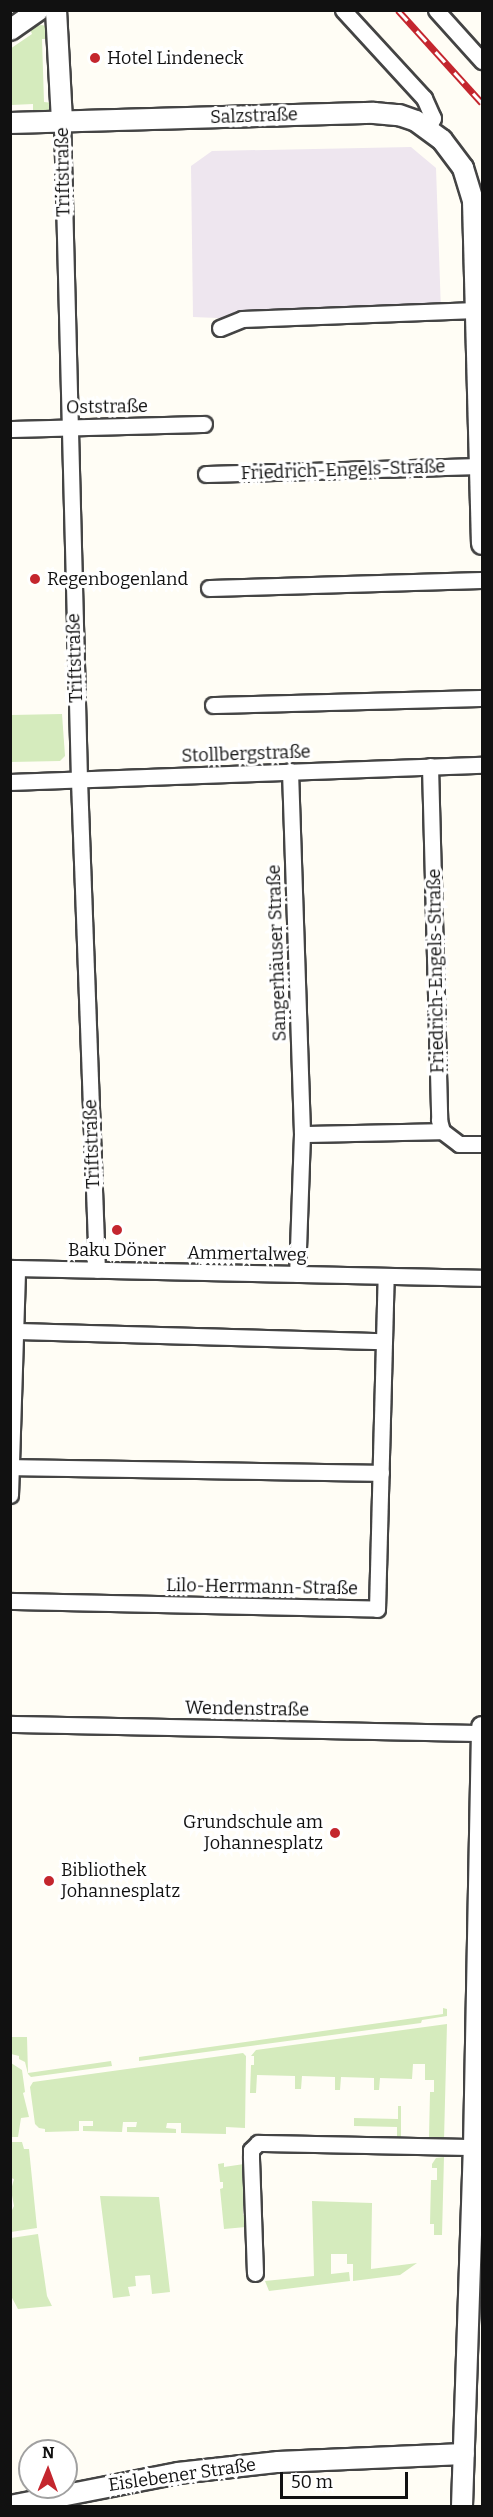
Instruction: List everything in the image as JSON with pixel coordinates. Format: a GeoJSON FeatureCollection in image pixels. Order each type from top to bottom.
{"type":"FeatureCollection","features":[{"type":"Feature","properties":{"kind":"street"},"geometry":{"type":"LineString","coordinates":[[10,30],[39,10]]}},
{"type":"Feature","properties":{"kind":"street","name":"Triftstraße"},"geometry":{"type":"LineString","coordinates":[[56,10],[62,121],[79,780],[97,1270]]}},
{"type":"Feature","properties":{"kind":"street"},"geometry":{"type":"LineString","coordinates":[[343,10],[424,98],[433,118],[428,128]]}},
{"type":"Feature","properties":{"kind":"street"},"geometry":{"type":"LineString","coordinates":[[436,10],[483,61]]}},
{"type":"Feature","properties":{"kind":"street","name":"Salzstraße"},"geometry":{"type":"LineString","coordinates":[[10,123],[374,113],[399,116],[428,128],[454,153],[467,180],[473,201],[479,289]]}},
{"type":"Feature","properties":{"kind":"street"},"geometry":{"type":"LineString","coordinates":[[479,289],[476,310],[483,544]]}},
{"type":"Feature","properties":{"kind":"street"},"geometry":{"type":"LineString","coordinates":[[220,328],[242,319],[476,310]]}},
{"type":"Feature","properties":{"kind":"street","name":"Oststraße"},"geometry":{"type":"LineString","coordinates":[[10,429],[204,424]]}},
{"type":"Feature","properties":{"kind":"street","name":"Friedrich-Engels-Straße"},"geometry":{"type":"LineString","coordinates":[[206,474],[480,466]]}},
{"type":"Feature","properties":{"kind":"street"},"geometry":{"type":"LineString","coordinates":[[209,588],[483,580]]}},
{"type":"Feature","properties":{"kind":"street"},"geometry":{"type":"LineString","coordinates":[[213,705],[483,698]]}},
{"type":"Feature","properties":{"kind":"street","name":"Stollbergstraße"},"geometry":{"type":"LineString","coordinates":[[10,782],[483,765]]}},
{"type":"Feature","properties":{"kind":"street","name":"Friedrich-Engels-Straße"},"geometry":{"type":"LineString","coordinates":[[430,766],[439,1120],[442,1131]]}},
{"type":"Feature","properties":{"kind":"street","name":"Sangerhäuser Straße"},"geometry":{"type":"LineString","coordinates":[[290,771],[302,1134],[297,1274]]}},
{"type":"Feature","properties":{"kind":"street"},"geometry":{"type":"LineString","coordinates":[[302,1134],[442,1131],[459,1144],[483,1144]]}},
{"type":"Feature","properties":{"kind":"street"},"geometry":{"type":"LineString","coordinates":[[10,1495],[15,1331],[14,1268]]}},
{"type":"Feature","properties":{"kind":"street","name":"Ammertalweg"},"geometry":{"type":"LineString","coordinates":[[14,1268],[483,1278]]}},
{"type":"Feature","properties":{"kind":"street","name":"Lilo-Herrmann-Straße"},"geometry":{"type":"LineString","coordinates":[[10,1601],[377,1609],[386,1276]]}},
{"type":"Feature","properties":{"kind":"street"},"geometry":{"type":"LineString","coordinates":[[15,1331],[384,1341]]}},
{"type":"Feature","properties":{"kind":"street"},"geometry":{"type":"LineString","coordinates":[[11,1467],[381,1473]]}},
{"type":"Feature","properties":{"kind":"street","name":"Wendenstraße"},"geometry":{"type":"LineString","coordinates":[[10,1724],[482,1733]]}},
{"type":"Feature","properties":{"kind":"street"},"geometry":{"type":"LineString","coordinates":[[462,2506],[476,2282],[474,2147],[483,1726]]}},
{"type":"Feature","properties":{"kind":"street"},"geometry":{"type":"LineString","coordinates":[[255,2273],[251,2150],[258,2143],[474,2147]]}},
{"type":"Feature","properties":{"kind":"street","name":"Eislebener Straße"},"geometry":{"type":"LineString","coordinates":[[10,2506],[178,2473],[278,2462],[464,2454]]}},
{"type":"Feature","properties":{"kind":"shaded area"},"geometry":{"type":"Polygon","coordinates":[[[411,147],[436,168],[441,311],[242,319],[193,317],[191,166],[212,151],[411,147]]]}},
{"type":"Feature","properties":{"kind":"green space"},"geometry":{"type":"Polygon","coordinates":[[[34,26],[49,27],[52,39],[42,39],[44,102],[54,103],[48,112],[33,113],[33,104],[11,105],[10,49],[32,34],[30,29],[34,26]]]}},
{"type":"Feature","properties":{"kind":"green space"},"geometry":{"type":"Polygon","coordinates":[[[62,714],[65,756],[60,761],[11,762],[11,715],[62,714]]]}},
{"type":"Feature","properties":{"kind":"green space"},"geometry":{"type":"Polygon","coordinates":[[[443,2008],[447,2009],[447,2016],[422,2020],[421,2023],[139,2061],[139,2057],[443,2014],[443,2008]]]}},
{"type":"Feature","properties":{"kind":"green space"},"geometry":{"type":"Polygon","coordinates":[[[447,2024],[444,2140],[416,2140],[416,2137],[429,2137],[430,2092],[434,2092],[434,2080],[425,2080],[425,2064],[413,2064],[412,2079],[380,2078],[379,2090],[374,2090],[374,2078],[341,2077],[340,2090],[335,2090],[335,2077],[302,2076],[301,2089],[295,2089],[295,2076],[257,2075],[256,2093],[250,2093],[251,2065],[254,2065],[254,2056],[251,2056],[256,2050],[447,2024]]]}},
{"type":"Feature","properties":{"kind":"green space"},"geometry":{"type":"Polygon","coordinates":[[[11,2037],[27,2037],[28,2073],[111,2061],[112,2066],[31,2077],[28,2074],[25,2062],[19,2059],[19,2056],[11,2054],[11,2037]]]}},
{"type":"Feature","properties":{"kind":"green space"},"geometry":{"type":"Polygon","coordinates":[[[243,2053],[246,2056],[245,2128],[226,2127],[226,2134],[181,2133],[181,2123],[167,2123],[166,2128],[176,2129],[176,2133],[127,2132],[127,2127],[136,2127],[137,2122],[123,2122],[122,2132],[83,2131],[83,2126],[93,2126],[93,2121],[79,2121],[79,2131],[45,2132],[45,2129],[35,2124],[30,2087],[33,2082],[243,2053]]]}},
{"type":"Feature","properties":{"kind":"green space"},"geometry":{"type":"Polygon","coordinates":[[[11,2063],[22,2070],[25,2092],[23,2093],[29,2117],[21,2118],[18,2137],[11,2137],[11,2063]]]}},
{"type":"Feature","properties":{"kind":"green space"},"geometry":{"type":"Polygon","coordinates":[[[398,2106],[401,2106],[401,2139],[397,2139],[397,2127],[354,2126],[354,2118],[398,2119],[398,2106]]]}},
{"type":"Feature","properties":{"kind":"green space"},"geometry":{"type":"Polygon","coordinates":[[[11,2142],[22,2142],[24,2149],[29,2149],[37,2228],[11,2232],[11,2212],[14,2206],[11,2190],[14,2179],[11,2178],[11,2142]]]}},
{"type":"Feature","properties":{"kind":"green space"},"geometry":{"type":"Polygon","coordinates":[[[444,2157],[442,2235],[434,2235],[434,2224],[430,2224],[431,2180],[437,2180],[437,2168],[432,2168],[432,2164],[436,2158],[444,2157]]]}},
{"type":"Feature","properties":{"kind":"green space"},"geometry":{"type":"Polygon","coordinates":[[[224,2163],[224,2167],[244,2164],[245,2206],[243,2206],[243,2215],[246,2227],[224,2229],[220,2189],[223,2188],[223,2182],[220,2182],[218,2164],[224,2163]]]}},
{"type":"Feature","properties":{"kind":"green space"},"geometry":{"type":"Polygon","coordinates":[[[100,2196],[159,2197],[170,2292],[152,2294],[150,2275],[135,2276],[136,2286],[128,2287],[130,2296],[113,2298],[100,2196]]]}},
{"type":"Feature","properties":{"kind":"green space"},"geometry":{"type":"Polygon","coordinates":[[[312,2201],[372,2203],[371,2269],[417,2263],[400,2275],[353,2281],[353,2264],[347,2264],[347,2254],[331,2254],[331,2274],[349,2272],[350,2281],[269,2291],[265,2281],[314,2276],[312,2201]]]}},
{"type":"Feature","properties":{"kind":"green space"},"geometry":{"type":"Polygon","coordinates":[[[38,2234],[47,2296],[52,2306],[18,2309],[11,2296],[11,2238],[38,2234]]]}},
{"type":"Feature","properties":{"kind":"railway"},"geometry":{"type":"LineString","coordinates":[[398,10],[482,103]]}},
{"type":"Feature","properties":{"kind":"place","name":"Hotel Lindeneck"},"geometry":{"type":"Point","coordinates":[95,58]}},
{"type":"Feature","properties":{"kind":"place","name":"Regenbogenland"},"geometry":{"type":"Point","coordinates":[35,579]}},
{"type":"Feature","properties":{"kind":"place","name":"Baku Döner"},"geometry":{"type":"Point","coordinates":[117,1230]}},
{"type":"Feature","properties":{"kind":"place","name":"Grundschule am Johannesplatz"},"geometry":{"type":"Point","coordinates":[335,1833]}},
{"type":"Feature","properties":{"kind":"place","name":"Bibliothek Johannesplatz"},"geometry":{"type":"Point","coordinates":[49,1881]}}]}
